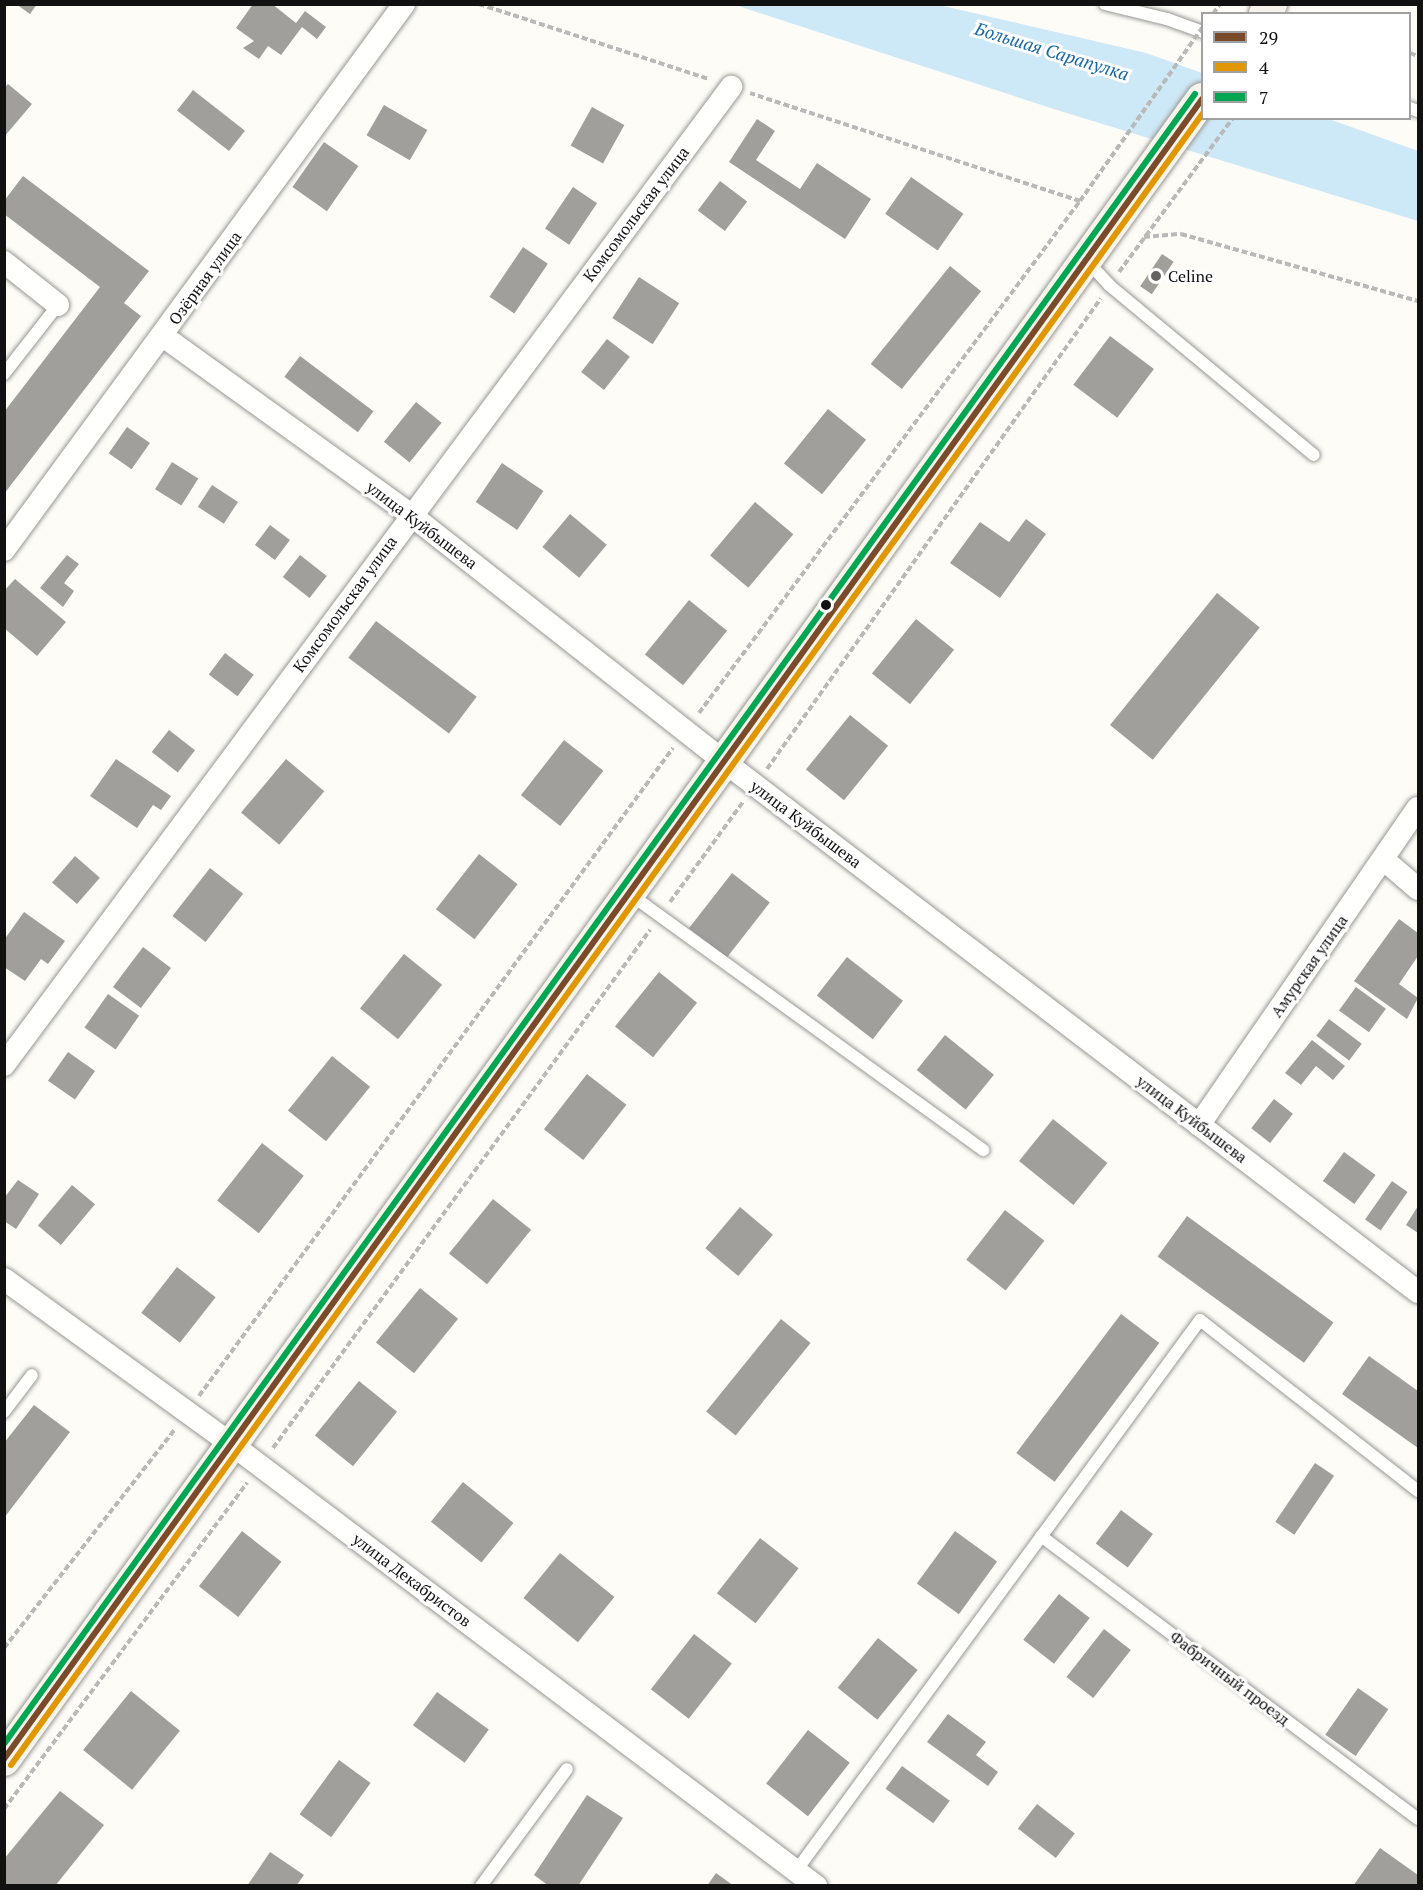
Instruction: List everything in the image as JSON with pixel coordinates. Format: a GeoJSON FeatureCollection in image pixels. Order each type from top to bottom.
{"type":"FeatureCollection","features":[{"type":"Feature","properties":{"kind":"main road"},"geometry":{"type":"LineString","coordinates":[[4,1760],[234,1446],[1201,102]]}},
{"type":"Feature","properties":{"kind":"street","name":"Озёрная улица"},"geometry":{"type":"LineString","coordinates":[[4,550],[404,4]]}},
{"type":"Feature","properties":{"kind":"street","name":"Комсомольская улица"},"geometry":{"type":"LineString","coordinates":[[4,1065],[731,87]]}},
{"type":"Feature","properties":{"kind":"street"},"geometry":{"type":"LineString","coordinates":[[4,262],[58,305]]}},
{"type":"Feature","properties":{"kind":"street","name":"улица Куйбышева"},"geometry":{"type":"LineString","coordinates":[[163,336],[411,515],[726,763],[1419,1292]]}},
{"type":"Feature","properties":{"kind":"street","name":"Амурская улица"},"geometry":{"type":"LineString","coordinates":[[1199,1125],[1419,808]]}},
{"type":"Feature","properties":{"kind":"street"},"geometry":{"type":"LineString","coordinates":[[1383,859],[1419,889]]}},
{"type":"Feature","properties":{"kind":"street","name":"улица Декабристов"},"geometry":{"type":"LineString","coordinates":[[4,1279],[234,1446],[816,1886]]}},
{"type":"Feature","properties":{"kind":"lane"},"geometry":{"type":"LineString","coordinates":[[1104,4],[1201,29]]}},
{"type":"Feature","properties":{"kind":"lane"},"geometry":{"type":"LineString","coordinates":[[1093,249],[1109,285],[1314,455]]}},
{"type":"Feature","properties":{"kind":"lane"},"geometry":{"type":"LineString","coordinates":[[4,374],[58,305]]}},
{"type":"Feature","properties":{"kind":"lane"},"geometry":{"type":"LineString","coordinates":[[631,895],[983,1150]]}},
{"type":"Feature","properties":{"kind":"lane"},"geometry":{"type":"LineString","coordinates":[[796,1871],[1200,1320],[1419,1491]]}},
{"type":"Feature","properties":{"kind":"lane"},"geometry":{"type":"LineString","coordinates":[[4,1412],[32,1376]]}},
{"type":"Feature","properties":{"kind":"lane","name":"Фабричный проезд"},"geometry":{"type":"LineString","coordinates":[[1041,1536],[1419,1819]]}},
{"type":"Feature","properties":{"kind":"lane"},"geometry":{"type":"LineString","coordinates":[[481,1886],[567,1769]]}},
{"type":"Feature","properties":{"kind":"path"},"geometry":{"type":"LineString","coordinates":[[479,4],[1080,201]]}},
{"type":"Feature","properties":{"kind":"path"},"geometry":{"type":"LineString","coordinates":[[4,1648],[188,1412],[685,731],[1080,201],[1201,33]]}},
{"type":"Feature","properties":{"kind":"path"},"geometry":{"type":"LineString","coordinates":[[4,1809],[260,1466],[660,916],[1109,285],[1232,120]]}},
{"type":"Feature","properties":{"kind":"path"},"geometry":{"type":"LineString","coordinates":[[1144,237],[1181,234],[1419,302]]}},
{"type":"Feature","properties":{"kind":"water","name":"Большая Сарапулка"},"geometry":{"type":"Polygon","coordinates":[[[735,5],[939,5],[1146,53],[1201,73],[1201,120],[1332,120],[1418,151],[1418,221],[1057,110],[735,5]]]}},
{"type":"Feature","properties":{"kind":"building"},"geometry":{"type":"Polygon","coordinates":[[[16,4],[37,4],[30,14],[16,4]]]}},
{"type":"Feature","properties":{"kind":"building"},"geometry":{"type":"Polygon","coordinates":[[[253,4],[272,4],[296,23],[305,11],[326,27],[317,39],[302,27],[281,55],[268,46],[259,59],[243,48],[254,41],[236,28],[253,4]]]}},
{"type":"Feature","properties":{"kind":"building"},"geometry":{"type":"Polygon","coordinates":[[[8,84],[32,104],[4,137],[4,88],[8,84]]]}},
{"type":"Feature","properties":{"kind":"building"},"geometry":{"type":"Polygon","coordinates":[[[193,90],[245,131],[229,151],[177,110],[193,90]]]}},
{"type":"Feature","properties":{"kind":"building"},"geometry":{"type":"Polygon","coordinates":[[[384,105],[427,130],[410,160],[366,135],[384,105]]]}},
{"type":"Feature","properties":{"kind":"building"},"geometry":{"type":"Polygon","coordinates":[[[592,107],[624,125],[603,163],[571,145],[592,107]]]}},
{"type":"Feature","properties":{"kind":"building"},"geometry":{"type":"Polygon","coordinates":[[[757,119],[775,131],[756,160],[800,189],[817,163],[871,199],[845,239],[729,162],[757,119]]]}},
{"type":"Feature","properties":{"kind":"building"},"geometry":{"type":"Polygon","coordinates":[[[324,142],[358,166],[327,211],[292,187],[324,142]]]}},
{"type":"Feature","properties":{"kind":"building"},"geometry":{"type":"Polygon","coordinates":[[[23,176],[149,271],[124,303],[141,316],[4,494],[4,412],[100,287],[4,214],[4,201],[23,176]]]}},
{"type":"Feature","properties":{"kind":"building"},"geometry":{"type":"Polygon","coordinates":[[[911,177],[963,214],[938,251],[885,214],[911,177]]]}},
{"type":"Feature","properties":{"kind":"building"},"geometry":{"type":"Polygon","coordinates":[[[720,181],[747,201],[725,231],[698,211],[720,181]]]}},
{"type":"Feature","properties":{"kind":"building"},"geometry":{"type":"Polygon","coordinates":[[[573,187],[597,203],[569,245],[545,228],[573,187]]]}},
{"type":"Feature","properties":{"kind":"building"},"geometry":{"type":"Polygon","coordinates":[[[523,247],[548,264],[514,314],[489,297],[523,247]]]}},
{"type":"Feature","properties":{"kind":"building"},"geometry":{"type":"Polygon","coordinates":[[[1162,254],[1174,262],[1152,294],[1140,286],[1162,254]]]}},
{"type":"Feature","properties":{"kind":"building"},"geometry":{"type":"Polygon","coordinates":[[[950,266],[981,291],[902,389],[871,364],[950,266]]]}},
{"type":"Feature","properties":{"kind":"building"},"geometry":{"type":"Polygon","coordinates":[[[639,277],[679,303],[653,344],[612,318],[639,277]]]}},
{"type":"Feature","properties":{"kind":"building"},"geometry":{"type":"Polygon","coordinates":[[[1110,336],[1154,369],[1117,418],[1073,385],[1110,336]]]}},
{"type":"Feature","properties":{"kind":"building"},"geometry":{"type":"Polygon","coordinates":[[[607,339],[630,357],[604,390],[581,372],[607,339]]]}},
{"type":"Feature","properties":{"kind":"building"},"geometry":{"type":"Polygon","coordinates":[[[300,356],[373,411],[358,432],[284,377],[300,356]]]}},
{"type":"Feature","properties":{"kind":"building"},"geometry":{"type":"Polygon","coordinates":[[[416,402],[442,423],[410,462],[384,442],[416,402]]]}},
{"type":"Feature","properties":{"kind":"building"},"geometry":{"type":"Polygon","coordinates":[[[828,409],[866,440],[822,494],[784,463],[828,409]]]}},
{"type":"Feature","properties":{"kind":"building"},"geometry":{"type":"Polygon","coordinates":[[[127,427],[150,443],[132,469],[109,453],[127,427]]]}},
{"type":"Feature","properties":{"kind":"building"},"geometry":{"type":"Polygon","coordinates":[[[172,462],[198,478],[181,506],[155,489],[172,462]]]}},
{"type":"Feature","properties":{"kind":"building"},"geometry":{"type":"Polygon","coordinates":[[[502,463],[543,491],[517,530],[476,502],[502,463]]]}},
{"type":"Feature","properties":{"kind":"building"},"geometry":{"type":"Polygon","coordinates":[[[212,485],[238,502],[224,524],[198,507],[212,485]]]}},
{"type":"Feature","properties":{"kind":"building"},"geometry":{"type":"Polygon","coordinates":[[[755,502],[793,534],[748,588],[710,556],[755,502]]]}},
{"type":"Feature","properties":{"kind":"building"},"geometry":{"type":"Polygon","coordinates":[[[570,514],[607,545],[579,578],[542,547],[570,514]]]}},
{"type":"Feature","properties":{"kind":"building"},"geometry":{"type":"Polygon","coordinates":[[[1026,519],[1046,534],[1000,598],[950,563],[980,522],[1009,542],[1026,519]]]}},
{"type":"Feature","properties":{"kind":"building"},"geometry":{"type":"Polygon","coordinates":[[[270,525],[290,540],[275,560],[255,545],[270,525]]]}},
{"type":"Feature","properties":{"kind":"building"},"geometry":{"type":"Polygon","coordinates":[[[67,555],[79,564],[64,583],[74,591],[63,607],[40,588],[67,555]]]}},
{"type":"Feature","properties":{"kind":"building"},"geometry":{"type":"Polygon","coordinates":[[[300,555],[327,576],[310,598],[283,577],[300,555]]]}},
{"type":"Feature","properties":{"kind":"building"},"geometry":{"type":"Polygon","coordinates":[[[15,579],[66,622],[37,656],[4,628],[4,591],[15,579]]]}},
{"type":"Feature","properties":{"kind":"building"},"geometry":{"type":"Polygon","coordinates":[[[1217,593],[1260,628],[1153,760],[1110,725],[1217,593]]]}},
{"type":"Feature","properties":{"kind":"building"},"geometry":{"type":"Polygon","coordinates":[[[689,600],[727,631],[683,685],[645,654],[689,600]]]}},
{"type":"Feature","properties":{"kind":"building"},"geometry":{"type":"Polygon","coordinates":[[[916,619],[954,650],[910,704],[872,673],[916,619]]]}},
{"type":"Feature","properties":{"kind":"building"},"geometry":{"type":"Polygon","coordinates":[[[376,621],[477,697],[449,734],[348,658],[376,621]]]}},
{"type":"Feature","properties":{"kind":"building"},"geometry":{"type":"Polygon","coordinates":[[[225,653],[254,675],[238,696],[209,675],[225,653]]]}},
{"type":"Feature","properties":{"kind":"building"},"geometry":{"type":"Polygon","coordinates":[[[850,715],[888,746],[844,800],[806,769],[850,715]]]}},
{"type":"Feature","properties":{"kind":"building"},"geometry":{"type":"Polygon","coordinates":[[[169,730],[195,750],[178,772],[152,752],[169,730]]]}},
{"type":"Feature","properties":{"kind":"building"},"geometry":{"type":"Polygon","coordinates":[[[564,740],[603,771],[560,826],[521,795],[564,740]]]}},
{"type":"Feature","properties":{"kind":"building"},"geometry":{"type":"Polygon","coordinates":[[[116,759],[171,796],[161,810],[153,805],[137,828],[90,796],[116,759]]]}},
{"type":"Feature","properties":{"kind":"building"},"geometry":{"type":"Polygon","coordinates":[[[286,759],[324,791],[279,845],[241,813],[286,759]]]}},
{"type":"Feature","properties":{"kind":"building"},"geometry":{"type":"Polygon","coordinates":[[[479,854],[518,884],[475,939],[436,909],[479,854]]]}},
{"type":"Feature","properties":{"kind":"building"},"geometry":{"type":"Polygon","coordinates":[[[75,856],[100,878],[77,904],[52,882],[75,856]]]}},
{"type":"Feature","properties":{"kind":"building"},"geometry":{"type":"Polygon","coordinates":[[[210,868],[243,894],[206,942],[172,916],[210,868]]]}},
{"type":"Feature","properties":{"kind":"building"},"geometry":{"type":"Polygon","coordinates":[[[732,873],[770,903],[727,958],[689,928],[732,873]]]}},
{"type":"Feature","properties":{"kind":"building"},"geometry":{"type":"Polygon","coordinates":[[[24,912],[65,941],[48,964],[41,959],[25,981],[4,967],[4,940],[24,912]]]}},
{"type":"Feature","properties":{"kind":"building"},"geometry":{"type":"Polygon","coordinates":[[[1399,919],[1418,933],[1418,956],[1399,984],[1418,998],[1407,1019],[1354,981],[1399,919]]]}},
{"type":"Feature","properties":{"kind":"building"},"geometry":{"type":"Polygon","coordinates":[[[143,947],[171,968],[141,1008],[113,987],[143,947]]]}},
{"type":"Feature","properties":{"kind":"building"},"geometry":{"type":"Polygon","coordinates":[[[404,954],[442,985],[398,1039],[360,1008],[404,954]]]}},
{"type":"Feature","properties":{"kind":"building"},"geometry":{"type":"Polygon","coordinates":[[[847,957],[903,1001],[873,1039],[817,996],[847,957]]]}},
{"type":"Feature","properties":{"kind":"building"},"geometry":{"type":"Polygon","coordinates":[[[659,972],[697,1003],[653,1057],[615,1026],[659,972]]]}},
{"type":"Feature","properties":{"kind":"building"},"geometry":{"type":"Polygon","coordinates":[[[1356,987],[1386,1009],[1369,1032],[1339,1010],[1356,987]]]}},
{"type":"Feature","properties":{"kind":"building"},"geometry":{"type":"Polygon","coordinates":[[[108,994],[139,1016],[116,1049],[84,1028],[108,994]]]}},
{"type":"Feature","properties":{"kind":"building"},"geometry":{"type":"Polygon","coordinates":[[[1329,1019],[1362,1044],[1349,1060],[1316,1036],[1329,1019]]]}},
{"type":"Feature","properties":{"kind":"building"},"geometry":{"type":"Polygon","coordinates":[[[945,1035],[994,1075],[966,1110],[917,1070],[945,1035]]]}},
{"type":"Feature","properties":{"kind":"building"},"geometry":{"type":"Polygon","coordinates":[[[1312,1040],[1345,1066],[1333,1080],[1316,1066],[1301,1085],[1285,1073],[1312,1040]]]}},
{"type":"Feature","properties":{"kind":"building"},"geometry":{"type":"Polygon","coordinates":[[[68,1052],[95,1071],[75,1100],[48,1081],[68,1052]]]}},
{"type":"Feature","properties":{"kind":"building"},"geometry":{"type":"Polygon","coordinates":[[[332,1056],[370,1087],[326,1141],[288,1110],[332,1056]]]}},
{"type":"Feature","properties":{"kind":"building"},"geometry":{"type":"Polygon","coordinates":[[[587,1074],[626,1105],[583,1160],[544,1129],[587,1074]]]}},
{"type":"Feature","properties":{"kind":"building"},"geometry":{"type":"Polygon","coordinates":[[[1274,1099],[1293,1114],[1270,1143],[1251,1128],[1274,1099]]]}},
{"type":"Feature","properties":{"kind":"building"},"geometry":{"type":"Polygon","coordinates":[[[1053,1119],[1107,1163],[1073,1205],[1019,1161],[1053,1119]]]}},
{"type":"Feature","properties":{"kind":"building"},"geometry":{"type":"Polygon","coordinates":[[[262,1143],[304,1176],[259,1233],[217,1201],[262,1143]]]}},
{"type":"Feature","properties":{"kind":"building"},"geometry":{"type":"Polygon","coordinates":[[[1344,1152],[1376,1175],[1354,1204],[1323,1181],[1344,1152]]]}},
{"type":"Feature","properties":{"kind":"building"},"geometry":{"type":"Polygon","coordinates":[[[18,1180],[39,1194],[16,1229],[4,1221],[4,1198],[18,1180]]]}},
{"type":"Feature","properties":{"kind":"building"},"geometry":{"type":"Polygon","coordinates":[[[1392,1181],[1408,1192],[1381,1230],[1365,1220],[1392,1181]]]}},
{"type":"Feature","properties":{"kind":"building"},"geometry":{"type":"Polygon","coordinates":[[[72,1185],[95,1204],[61,1245],[38,1226],[72,1185]]]}},
{"type":"Feature","properties":{"kind":"building"},"geometry":{"type":"Polygon","coordinates":[[[493,1199],[531,1230],[487,1284],[449,1253],[493,1199]]]}},
{"type":"Feature","properties":{"kind":"building"},"geometry":{"type":"Polygon","coordinates":[[[1418,1206],[1418,1233],[1406,1225],[1418,1206]]]}},
{"type":"Feature","properties":{"kind":"building"},"geometry":{"type":"Polygon","coordinates":[[[740,1207],[773,1235],[738,1276],[705,1248],[740,1207]]]}},
{"type":"Feature","properties":{"kind":"building"},"geometry":{"type":"Polygon","coordinates":[[[1005,1210],[1044,1241],[1006,1290],[966,1260],[1005,1210]]]}},
{"type":"Feature","properties":{"kind":"building"},"geometry":{"type":"Polygon","coordinates":[[[1187,1216],[1333,1322],[1304,1363],[1158,1256],[1187,1216]]]}},
{"type":"Feature","properties":{"kind":"building"},"geometry":{"type":"Polygon","coordinates":[[[177,1267],[216,1297],[180,1343],[141,1313],[177,1267]]]}},
{"type":"Feature","properties":{"kind":"building"},"geometry":{"type":"Polygon","coordinates":[[[420,1288],[458,1319],[414,1373],[376,1342],[420,1288]]]}},
{"type":"Feature","properties":{"kind":"building"},"geometry":{"type":"Polygon","coordinates":[[[1121,1314],[1159,1343],[1055,1482],[1016,1453],[1121,1314]]]}},
{"type":"Feature","properties":{"kind":"building"},"geometry":{"type":"Polygon","coordinates":[[[781,1319],[811,1343],[736,1435],[706,1411],[781,1319]]]}},
{"type":"Feature","properties":{"kind":"building"},"geometry":{"type":"Polygon","coordinates":[[[1369,1356],[1418,1391],[1418,1448],[1342,1394],[1369,1356]]]}},
{"type":"Feature","properties":{"kind":"building"},"geometry":{"type":"Polygon","coordinates":[[[359,1381],[397,1412],[353,1466],[315,1435],[359,1381]]]}},
{"type":"Feature","properties":{"kind":"building"},"geometry":{"type":"Polygon","coordinates":[[[34,1405],[70,1432],[4,1518],[4,1443],[34,1405]]]}},
{"type":"Feature","properties":{"kind":"building"},"geometry":{"type":"Polygon","coordinates":[[[1315,1463],[1334,1476],[1294,1535],[1275,1522],[1315,1463]]]}},
{"type":"Feature","properties":{"kind":"building"},"geometry":{"type":"Polygon","coordinates":[[[463,1482],[514,1523],[481,1563],[431,1522],[463,1482]]]}},
{"type":"Feature","properties":{"kind":"building"},"geometry":{"type":"Polygon","coordinates":[[[1121,1510],[1153,1534],[1128,1568],[1096,1544],[1121,1510]]]}},
{"type":"Feature","properties":{"kind":"building"},"geometry":{"type":"Polygon","coordinates":[[[242,1531],[281,1562],[238,1617],[199,1586],[242,1531]]]}},
{"type":"Feature","properties":{"kind":"building"},"geometry":{"type":"Polygon","coordinates":[[[955,1531],[997,1562],[959,1614],[917,1584],[955,1531]]]}},
{"type":"Feature","properties":{"kind":"building"},"geometry":{"type":"Polygon","coordinates":[[[760,1538],[799,1568],[756,1623],[717,1593],[760,1538]]]}},
{"type":"Feature","properties":{"kind":"building"},"geometry":{"type":"Polygon","coordinates":[[[560,1553],[614,1597],[578,1642],[523,1598],[560,1553]]]}},
{"type":"Feature","properties":{"kind":"building"},"geometry":{"type":"Polygon","coordinates":[[[1059,1594],[1090,1618],[1054,1664],[1023,1640],[1059,1594]]]}},
{"type":"Feature","properties":{"kind":"building"},"geometry":{"type":"Polygon","coordinates":[[[1104,1629],[1131,1650],[1093,1698],[1066,1677],[1104,1629]]]}},
{"type":"Feature","properties":{"kind":"building"},"geometry":{"type":"Polygon","coordinates":[[[694,1634],[732,1664],[689,1719],[651,1689],[694,1634]]]}},
{"type":"Feature","properties":{"kind":"building"},"geometry":{"type":"Polygon","coordinates":[[[878,1638],[918,1670],[877,1720],[838,1688],[878,1638]]]}},
{"type":"Feature","properties":{"kind":"building"},"geometry":{"type":"Polygon","coordinates":[[[1358,1688],[1388,1709],[1356,1756],[1325,1735],[1358,1688]]]}},
{"type":"Feature","properties":{"kind":"building"},"geometry":{"type":"Polygon","coordinates":[[[131,1691],[180,1731],[132,1790],[83,1750],[131,1691]]]}},
{"type":"Feature","properties":{"kind":"building"},"geometry":{"type":"Polygon","coordinates":[[[437,1692],[489,1730],[465,1763],[413,1725],[437,1692]]]}},
{"type":"Feature","properties":{"kind":"building"},"geometry":{"type":"Polygon","coordinates":[[[948,1714],[986,1742],[976,1755],[998,1772],[988,1786],[927,1742],[948,1714]]]}},
{"type":"Feature","properties":{"kind":"building"},"geometry":{"type":"Polygon","coordinates":[[[808,1730],[850,1763],[808,1816],[766,1784],[808,1730]]]}},
{"type":"Feature","properties":{"kind":"building"},"geometry":{"type":"Polygon","coordinates":[[[339,1760],[371,1783],[331,1837],[300,1814],[339,1760]]]}},
{"type":"Feature","properties":{"kind":"building"},"geometry":{"type":"Polygon","coordinates":[[[902,1766],[950,1801],[933,1823],[886,1789],[902,1766]]]}},
{"type":"Feature","properties":{"kind":"building"},"geometry":{"type":"Polygon","coordinates":[[[60,1791],[104,1825],[55,1886],[4,1886],[4,1859],[60,1791]]]}},
{"type":"Feature","properties":{"kind":"building"},"geometry":{"type":"Polygon","coordinates":[[[587,1795],[623,1818],[578,1886],[549,1886],[534,1875],[587,1795]]]}},
{"type":"Feature","properties":{"kind":"building"},"geometry":{"type":"Polygon","coordinates":[[[1037,1804],[1075,1834],[1056,1858],[1018,1828],[1037,1804]]]}},
{"type":"Feature","properties":{"kind":"building"},"geometry":{"type":"Polygon","coordinates":[[[1380,1848],[1418,1875],[1418,1886],[1353,1886],[1380,1848]]]}},
{"type":"Feature","properties":{"kind":"building"},"geometry":{"type":"Polygon","coordinates":[[[270,1852],[304,1875],[296,1886],[247,1886],[270,1852]]]}},
{"type":"Feature","properties":{"kind":"building"},"geometry":{"type":"Polygon","coordinates":[[[716,1873],[734,1886],[707,1886],[716,1873]]]}},
{"type":"Feature","properties":{"kind":"transit line","name":"7"},"geometry":{"type":"LineString","coordinates":[[4,1744],[1195,94]]}},
{"type":"Feature","properties":{"kind":"transit line","name":"29"},"geometry":{"type":"LineString","coordinates":[[4,1759],[1201,100]]}},
{"type":"Feature","properties":{"kind":"transit line","name":"4"},"geometry":{"type":"LineString","coordinates":[[11,1765],[1201,115]]}},
{"type":"Feature","properties":{"kind":"place","name":"Celine"},"geometry":{"type":"Point","coordinates":[1156,276]}}]}
